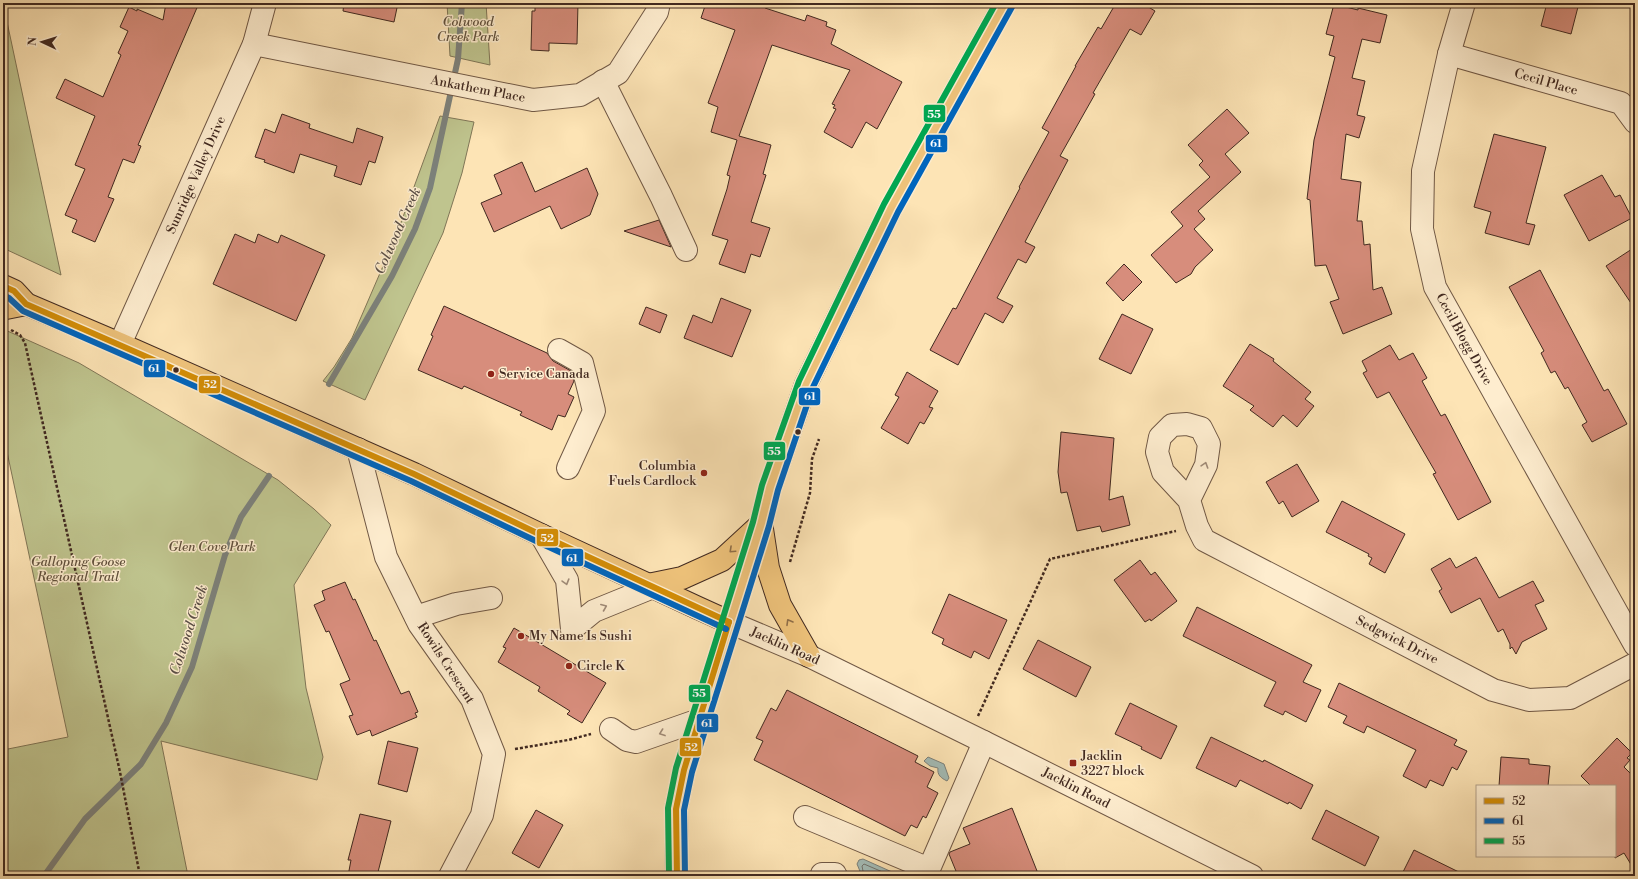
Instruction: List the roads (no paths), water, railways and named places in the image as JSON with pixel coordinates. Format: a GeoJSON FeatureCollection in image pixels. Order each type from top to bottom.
{"type":"FeatureCollection","features":[{"type":"Feature","properties":{"kind":"main road"},"geometry":{"type":"LineString","coordinates":[[677,876],[676,809],[684,770],[761,524],[770,488],[806,384],[891,208],[1004,3]]}},
{"type":"Feature","properties":{"kind":"main road","name":"Jacklin Road"},"geometry":{"type":"LineString","coordinates":[[3,286],[14,291],[26,304],[414,474],[541,535],[730,622]]}},
{"type":"Feature","properties":{"kind":"main road"},"geometry":{"type":"LineString","coordinates":[[3,307],[6,308],[26,304]]}},
{"type":"Feature","properties":{"kind":"main road"},"geometry":{"type":"LineString","coordinates":[[651,586],[682,578],[722,560],[761,524]]}},
{"type":"Feature","properties":{"kind":"main road"},"geometry":{"type":"LineString","coordinates":[[761,524],[768,568],[780,605],[809,656]]}},
{"type":"Feature","properties":{"kind":"street","name":"Sunridge Valley Drive"},"geometry":{"type":"LineString","coordinates":[[120,344],[254,44],[265,3]]}},
{"type":"Feature","properties":{"kind":"street","name":"Ankathem Place"},"geometry":{"type":"LineString","coordinates":[[254,44],[533,100],[580,95],[618,73],[657,12],[659,3]]}},
{"type":"Feature","properties":{"kind":"street","name":"Cecil Blogg Drive"},"geometry":{"type":"LineString","coordinates":[[1464,3],[1449,54],[1423,171],[1422,229],[1435,286],[1635,645]]}},
{"type":"Feature","properties":{"kind":"street","name":"Cecil Place"},"geometry":{"type":"LineString","coordinates":[[1449,54],[1628,101],[1635,122]]}},
{"type":"Feature","properties":{"kind":"street"},"geometry":{"type":"LineString","coordinates":[[603,81],[661,196],[686,250]]}},
{"type":"Feature","properties":{"kind":"street"},"geometry":{"type":"LineString","coordinates":[[559,350],[582,362],[594,410],[568,468]]}},
{"type":"Feature","properties":{"kind":"street","name":"Rowils Crescent"},"geometry":{"type":"LineString","coordinates":[[358,449],[386,557],[416,617],[472,699],[494,754],[482,815],[450,876]]}},
{"type":"Feature","properties":{"kind":"street","name":"Sedgwick Drive"},"geometry":{"type":"LineString","coordinates":[[1189,500],[1197,526],[1204,540],[1493,690],[1529,700],[1570,698],[1635,664]]}},
{"type":"Feature","properties":{"kind":"street"},"geometry":{"type":"LineString","coordinates":[[541,535],[567,580],[572,629],[594,611],[651,586]]}},
{"type":"Feature","properties":{"kind":"street"},"geometry":{"type":"LineString","coordinates":[[416,617],[456,604],[491,598]]}},
{"type":"Feature","properties":{"kind":"street","name":"Jacklin Road"},"geometry":{"type":"LineString","coordinates":[[730,622],[809,656],[1252,876]]}},
{"type":"Feature","properties":{"kind":"street"},"geometry":{"type":"LineString","coordinates":[[611,729],[627,740],[636,742],[699,720]]}},
{"type":"Feature","properties":{"kind":"street"},"geometry":{"type":"LineString","coordinates":[[806,817],[930,873],[984,742]]}},
{"type":"Feature","properties":{"kind":"water"},"geometry":{"type":"Polygon","coordinates":[[[928,757],[944,764],[949,778],[947,781],[940,776],[938,773],[938,768],[930,766],[924,761],[928,757]]]}},
{"type":"Feature","properties":{"kind":"water"},"geometry":{"type":"Polygon","coordinates":[[[863,859],[901,876],[862,876],[857,864],[859,860],[863,859]]]}},
{"type":"Feature","properties":{"kind":"waterway","name":"Colwood Creek"},"geometry":{"type":"LineString","coordinates":[[329,384],[392,276],[415,229],[430,188],[458,59],[462,3]]}},
{"type":"Feature","properties":{"kind":"waterway","name":"Colwood Creek"},"geometry":{"type":"LineString","coordinates":[[44,876],[85,819],[141,764],[166,723],[192,667],[225,555],[241,517],[269,476]]}},
{"type":"Feature","properties":{"kind":"place","name":"Service Canada"},"geometry":{"type":"Point","coordinates":[491,374]}},
{"type":"Feature","properties":{"kind":"place","name":"Columbia Fuels Cardlock"},"geometry":{"type":"Point","coordinates":[704,473]}},
{"type":"Feature","properties":{"kind":"place","name":"My Name Is Sushi"},"geometry":{"type":"Point","coordinates":[521,636]}},
{"type":"Feature","properties":{"kind":"place","name":"Circle K"},"geometry":{"type":"Point","coordinates":[569,666]}},
{"type":"Feature","properties":{"kind":"place","name":"Jacklin 3227 block"},"geometry":{"type":"Point","coordinates":[1073,763]}},
{"type":"Feature","properties":{"kind":"park label","name":"Colwood Creek Park"},"geometry":{"type":"Point","coordinates":[468,30]}},
{"type":"Feature","properties":{"kind":"park label","name":"Glen Cove Park"},"geometry":{"type":"Point","coordinates":[212,547]}},
{"type":"Feature","properties":{"kind":"park label","name":"Galloping Goose Regional Trail"},"geometry":{"type":"Point","coordinates":[78,570]}}]}
